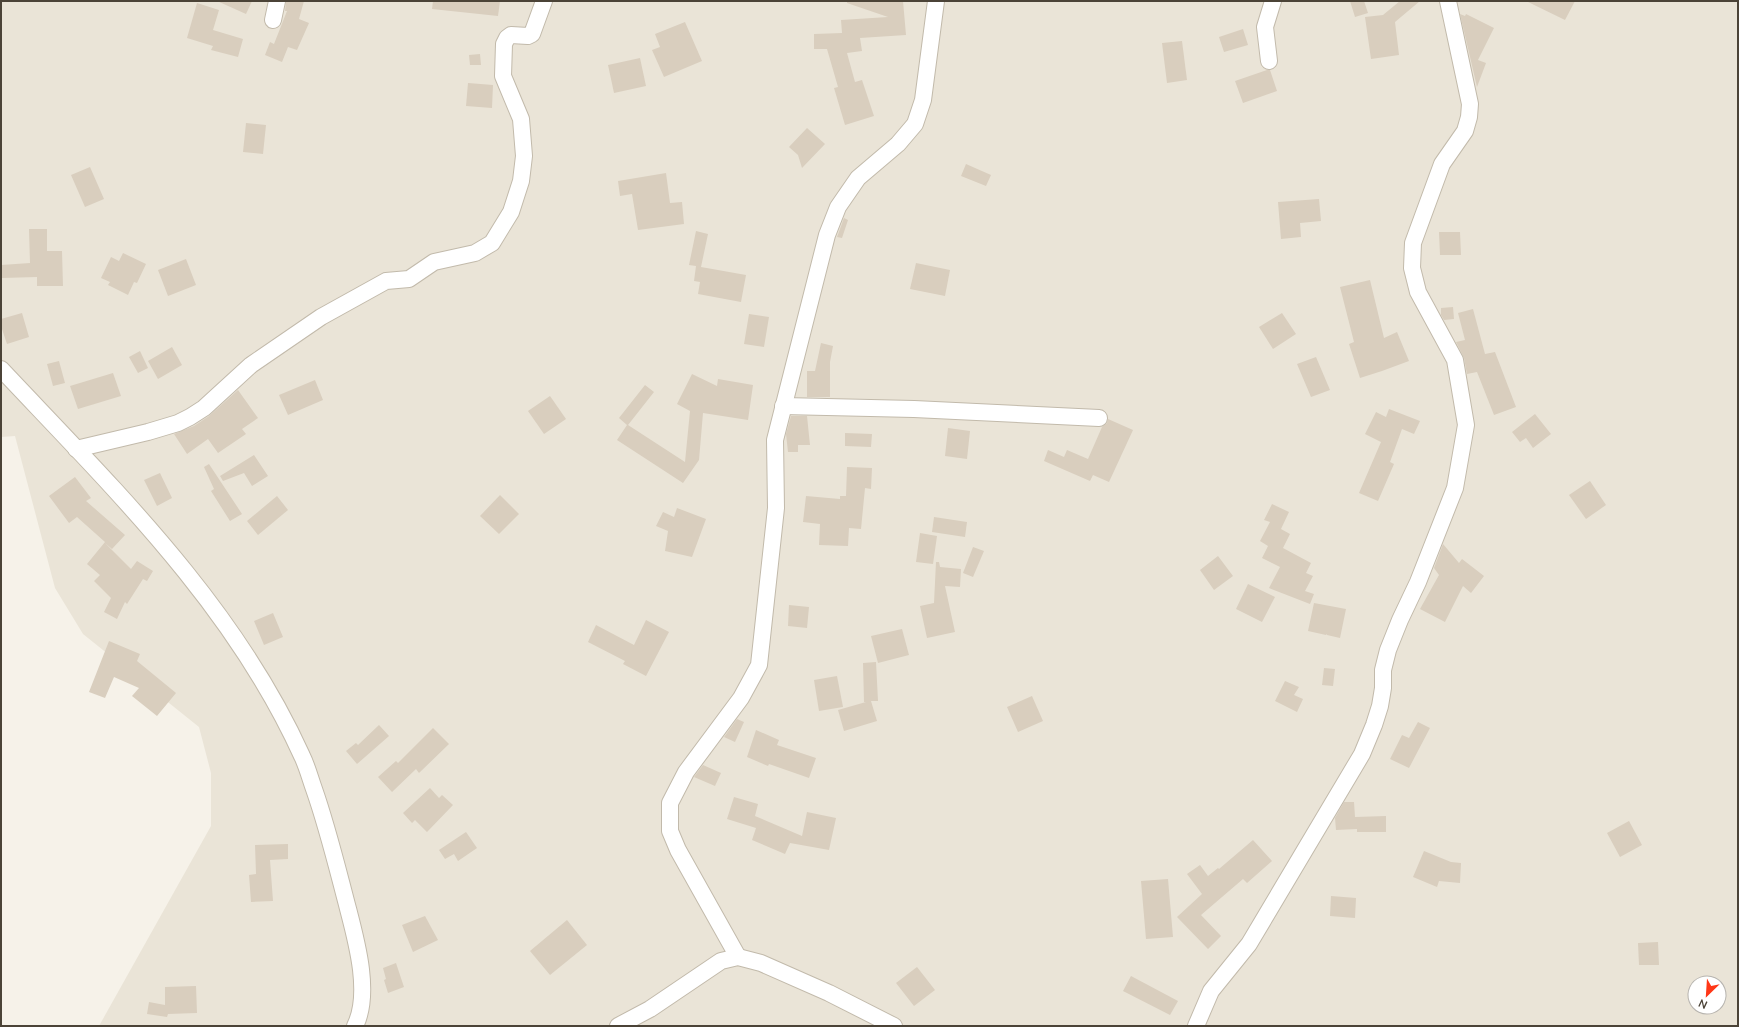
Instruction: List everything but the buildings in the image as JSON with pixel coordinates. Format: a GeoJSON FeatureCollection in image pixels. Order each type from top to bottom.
{"type":"FeatureCollection","features":[{"type":"Feature","properties":{"kind":"street"},"geometry":{"type":"LineString","coordinates":[[273,20],[277,1]]}},
{"type":"Feature","properties":{"kind":"street"},"geometry":{"type":"LineString","coordinates":[[76,449],[148,432],[178,423],[204,408],[251,365],[321,317],[386,281],[409,279],[434,262],[476,253],[492,243],[511,212],[521,181],[524,156],[521,119],[503,76],[504,44],[507,38],[511,35],[528,36],[532,34],[544,1]]}},
{"type":"Feature","properties":{"kind":"street"},"geometry":{"type":"LineString","coordinates":[[738,957],[678,850],[670,831],[670,803],[686,772],[741,698],[758,665],[776,508],[775,440],[827,234],[838,207],[858,178],[898,144],[915,124],[923,100],[936,1]]}},
{"type":"Feature","properties":{"kind":"street"},"geometry":{"type":"LineString","coordinates":[[1269,61],[1265,27],[1273,1]]}},
{"type":"Feature","properties":{"kind":"street"},"geometry":{"type":"LineString","coordinates":[[1196,1026],[1211,991],[1250,944],[1362,754],[1380,706],[1384,688],[1383,670],[1388,650],[1418,582],[1455,488],[1466,425],[1461,390],[1455,360],[1418,292],[1412,268],[1413,244],[1442,164],[1465,131],[1469,117],[1470,104],[1448,1]]}},
{"type":"Feature","properties":{"kind":"street"},"geometry":{"type":"LineString","coordinates":[[1,369],[165,546],[223,618],[274,699],[303,757],[326,825],[349,912],[361,968],[362,997],[360,1024]]}},
{"type":"Feature","properties":{"kind":"street"},"geometry":{"type":"LineString","coordinates":[[783,406],[914,409],[1099,418]]}},
{"type":"Feature","properties":{"kind":"street"},"geometry":{"type":"LineString","coordinates":[[618,1026],[650,1009],[721,961],[738,957],[761,963],[894,1026]]}},
{"type":"Feature","properties":{"kind":"shaded area"},"geometry":{"type":"Polygon","coordinates":[[[1,1],[1738,1],[1738,1026],[99,1026],[211,826],[211,773],[199,727],[83,634],[55,588],[15,436],[1,437],[1,1]]]}}]}
